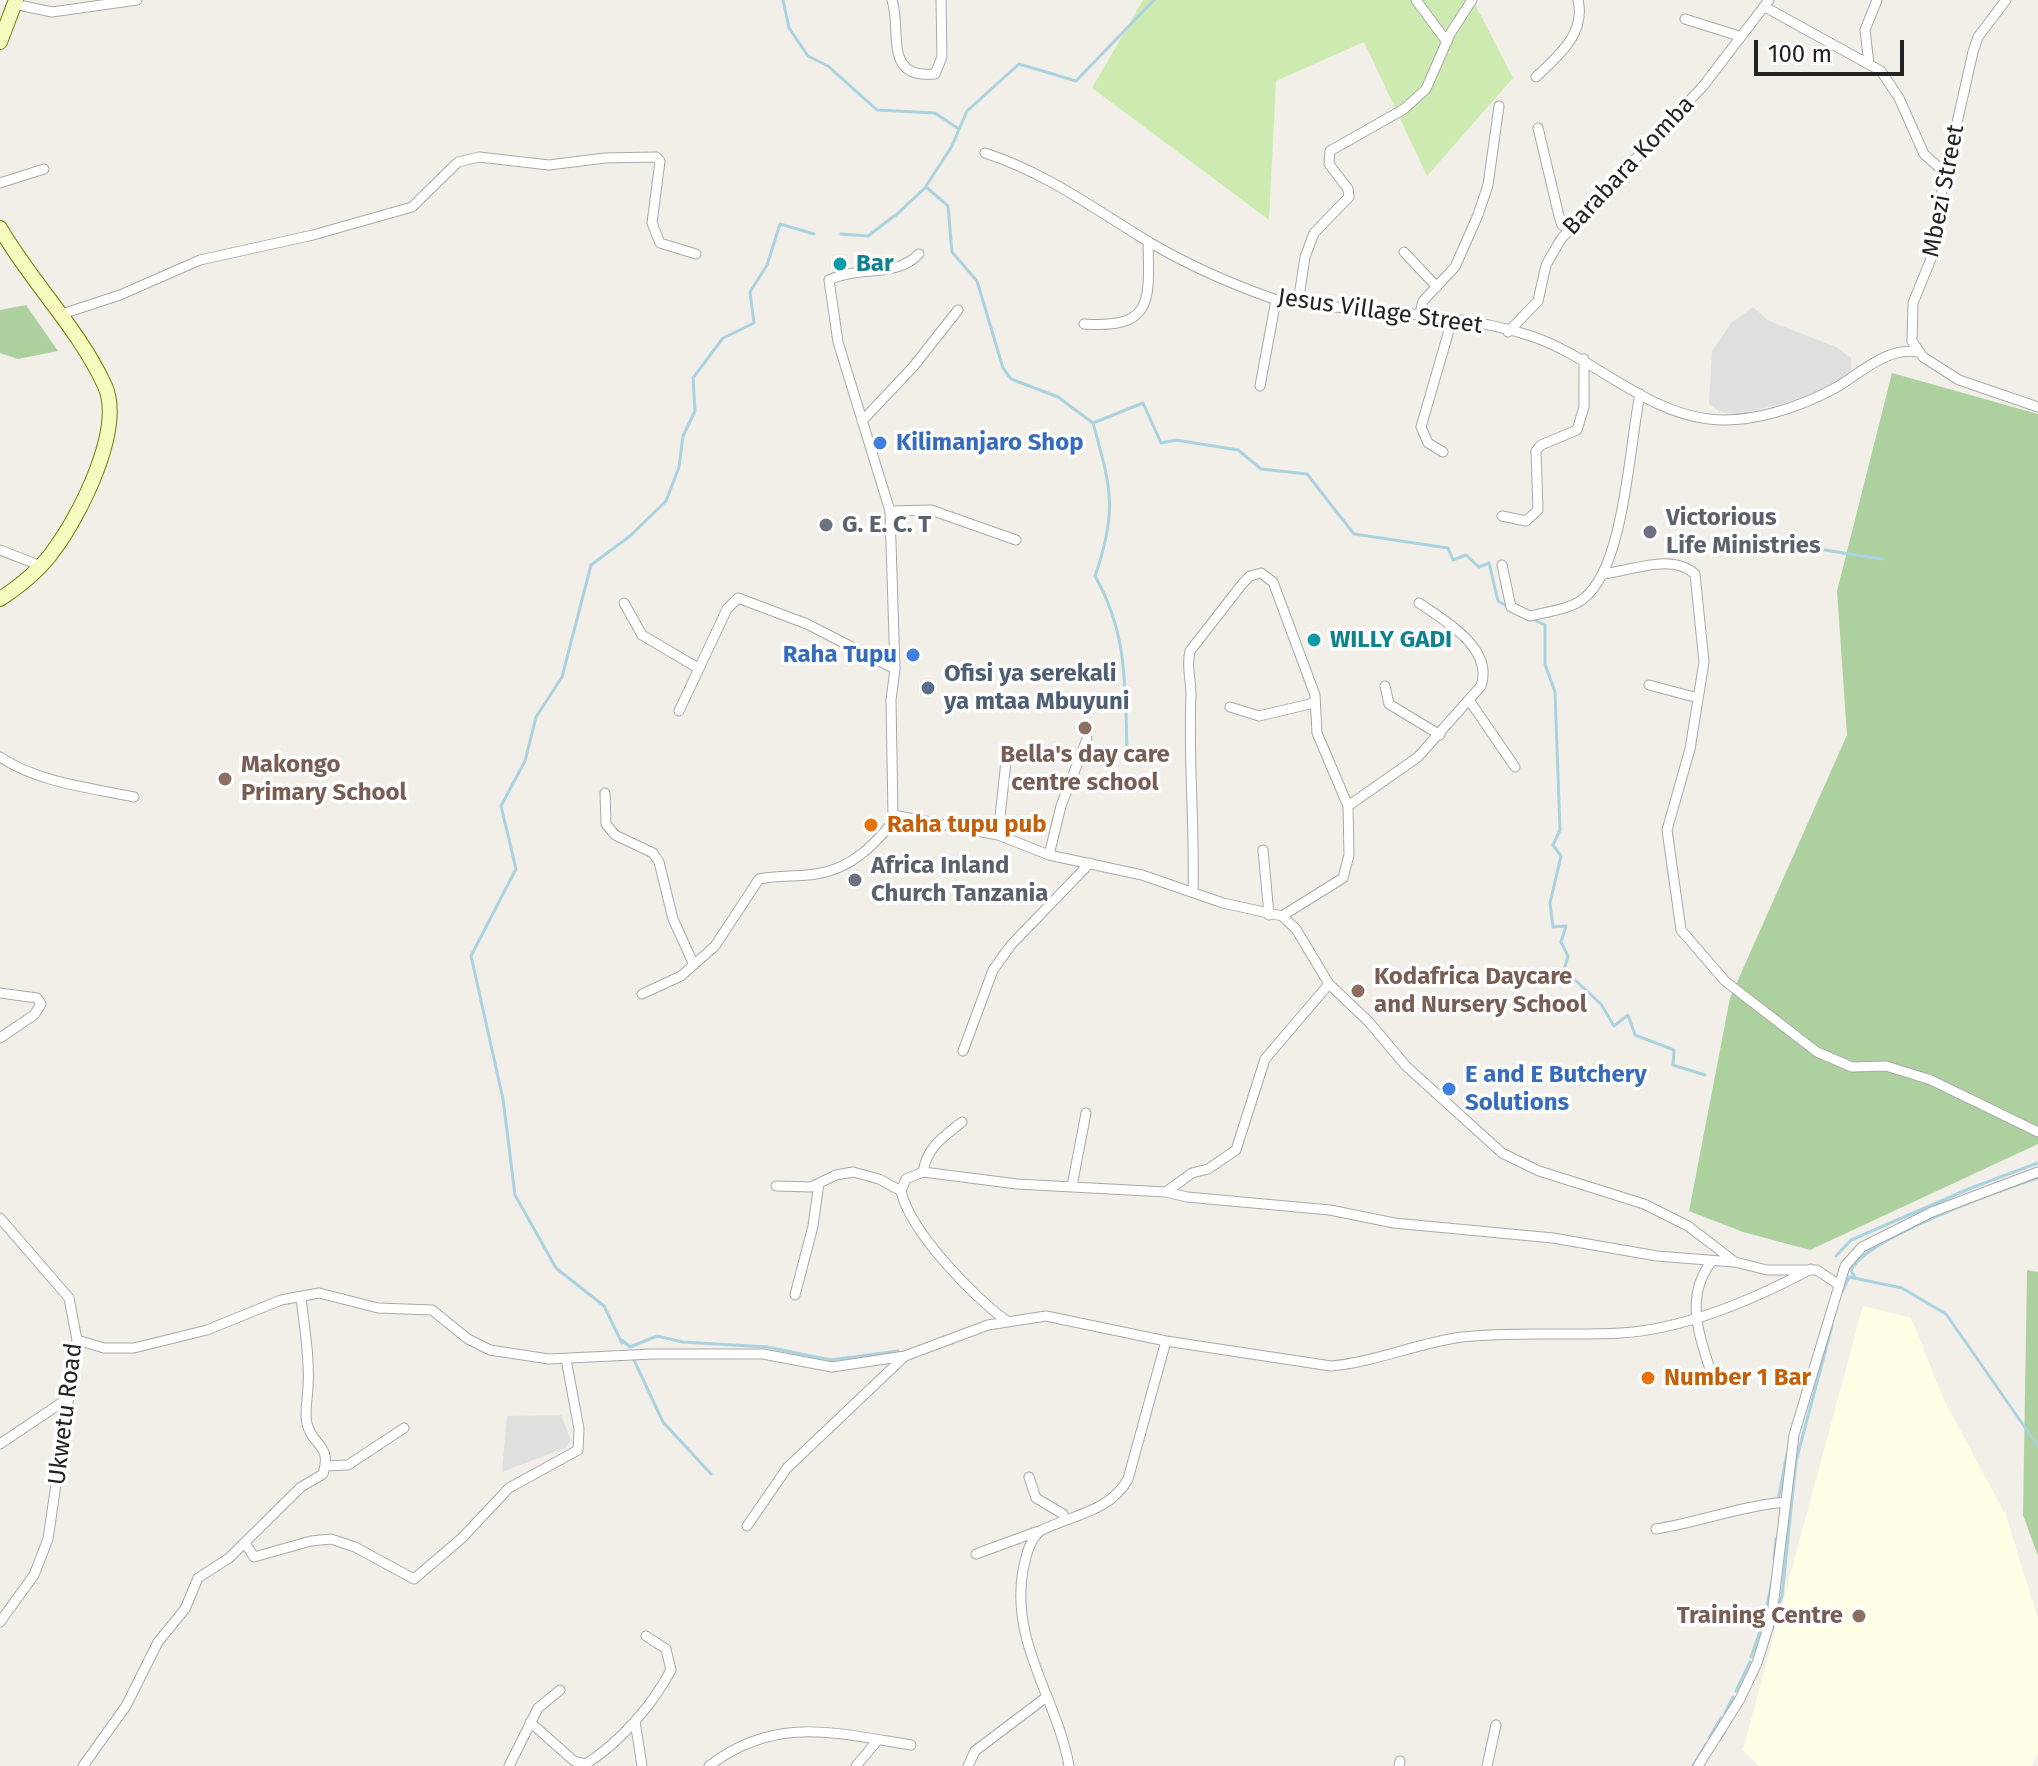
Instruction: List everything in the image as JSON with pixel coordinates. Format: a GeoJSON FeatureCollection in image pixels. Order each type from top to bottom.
{"type":"FeatureCollection","features":[{"type":"Feature","properties":{"kind":"street"},"geometry":{"type":"LineString","coordinates":[[0,42],[15,2],[52,12],[137,0]]}},
{"type":"Feature","properties":{"kind":"street"},"geometry":{"type":"LineString","coordinates":[[892,0],[897,57],[908,71],[926,75],[935,74],[942,57],[941,0]]}},
{"type":"Feature","properties":{"kind":"street"},"geometry":{"type":"LineString","coordinates":[[1416,0],[1447,42]]}},
{"type":"Feature","properties":{"kind":"street"},"geometry":{"type":"LineString","coordinates":[[1298,303],[1305,257],[1314,233],[1349,194],[1329,164],[1330,151],[1410,104],[1433,78],[1447,42],[1472,0]]}},
{"type":"Feature","properties":{"kind":"street"},"geometry":{"type":"LineString","coordinates":[[1536,77],[1564,51],[1572,38],[1580,12],[1578,0]]}},
{"type":"Feature","properties":{"kind":"street"},"geometry":{"type":"LineString","coordinates":[[1869,64],[1865,30],[1877,0]]}},
{"type":"Feature","properties":{"kind":"street","name":"Mbezi Street"},"geometry":{"type":"LineString","coordinates":[[1918,352],[1912,341],[1913,303],[1937,244],[1945,173],[1973,52],[1978,37],[2006,0]]}},
{"type":"Feature","properties":{"kind":"street"},"geometry":{"type":"LineString","coordinates":[[1767,3],[1881,71],[1930,162],[1945,173]]}},
{"type":"Feature","properties":{"kind":"street","name":"Barabara Komba"},"geometry":{"type":"LineString","coordinates":[[1508,332],[1538,301],[1546,265],[1561,239],[1704,85],[1767,3]]}},
{"type":"Feature","properties":{"kind":"street"},"geometry":{"type":"LineString","coordinates":[[1685,19],[1739,36]]}},
{"type":"Feature","properties":{"kind":"street"},"geometry":{"type":"LineString","coordinates":[[1420,314],[1423,301],[1455,267],[1483,201],[1499,106]]}},
{"type":"Feature","properties":{"kind":"street"},"geometry":{"type":"LineString","coordinates":[[1538,128],[1559,216],[1562,225],[1571,230]]}},
{"type":"Feature","properties":{"kind":"street","name":"Jesus Village Street"},"geometry":{"type":"LineString","coordinates":[[985,153],[1038,172],[1148,241],[1276,300],[1420,314],[1533,337],[1584,359],[1640,394],[1687,415],[1709,419],[1767,414],[1836,387],[1885,356],[1918,352]]}},
{"type":"Feature","properties":{"kind":"street"},"geometry":{"type":"LineString","coordinates":[[59,315],[120,295],[200,260],[313,235],[412,207],[450,167],[479,157],[549,165],[605,158],[656,157],[660,161],[652,223],[655,233],[660,243],[696,254]]}},
{"type":"Feature","properties":{"kind":"street"},"geometry":{"type":"LineString","coordinates":[[0,183],[44,169]]}},
{"type":"Feature","properties":{"kind":"street"},"geometry":{"type":"LineString","coordinates":[[0,228],[106,388],[109,418],[94,478],[81,506],[41,566],[0,599]]}},
{"type":"Feature","properties":{"kind":"street"},"geometry":{"type":"LineString","coordinates":[[1084,324],[1118,325],[1140,312],[1150,282],[1148,241]]}},
{"type":"Feature","properties":{"kind":"street"},"geometry":{"type":"LineString","coordinates":[[1404,252],[1437,287]]}},
{"type":"Feature","properties":{"kind":"street"},"geometry":{"type":"LineString","coordinates":[[919,254],[901,269],[841,274],[829,280],[838,342],[890,511],[895,669],[891,810],[897,817],[957,825],[998,835],[1049,855],[1142,875],[1193,893],[1269,915],[1282,916],[1343,878],[1349,855],[1348,806],[1314,723],[1315,695],[1273,582],[1261,573],[1250,576],[1190,651],[1188,660],[1191,688],[1189,786],[1196,864],[1193,893]]}},
{"type":"Feature","properties":{"kind":"street"},"geometry":{"type":"LineString","coordinates":[[1260,386],[1276,300]]}},
{"type":"Feature","properties":{"kind":"street"},"geometry":{"type":"LineString","coordinates":[[862,421],[913,367],[958,310]]}},
{"type":"Feature","properties":{"kind":"street"},"geometry":{"type":"LineString","coordinates":[[1443,452],[1428,443],[1421,427],[1452,320]]}},
{"type":"Feature","properties":{"kind":"street"},"geometry":{"type":"LineString","coordinates":[[1918,352],[1959,380],[2038,407]]}},
{"type":"Feature","properties":{"kind":"street"},"geometry":{"type":"LineString","coordinates":[[1502,516],[1526,521],[1538,510],[1536,451],[1541,445],[1577,430],[1584,407],[1584,359]]}},
{"type":"Feature","properties":{"kind":"street"},"geometry":{"type":"LineString","coordinates":[[1502,565],[1511,607],[1530,616],[1582,600],[1604,574],[1618,526],[1640,394]]}},
{"type":"Feature","properties":{"kind":"street"},"geometry":{"type":"LineString","coordinates":[[890,511],[931,510],[1016,540]]}},
{"type":"Feature","properties":{"kind":"street"},"geometry":{"type":"LineString","coordinates":[[0,550],[41,566]]}},
{"type":"Feature","properties":{"kind":"street"},"geometry":{"type":"LineString","coordinates":[[1604,574],[1673,562],[1686,565],[1695,574],[1704,662],[1690,749],[1667,830],[1675,900],[1681,930],[1689,941],[1725,981],[1817,1052],[1852,1067],[1886,1066],[1931,1080],[2038,1132]]}},
{"type":"Feature","properties":{"kind":"street"},"geometry":{"type":"LineString","coordinates":[[679,711],[727,609],[738,598],[807,624],[895,669]]}},
{"type":"Feature","properties":{"kind":"street"},"geometry":{"type":"LineString","coordinates":[[624,603],[642,635],[698,668]]}},
{"type":"Feature","properties":{"kind":"street"},"geometry":{"type":"LineString","coordinates":[[1348,806],[1397,774],[1440,735],[1483,678],[1478,657],[1455,628],[1419,603]]}},
{"type":"Feature","properties":{"kind":"street"},"geometry":{"type":"LineString","coordinates":[[1649,685],[1698,698]]}},
{"type":"Feature","properties":{"kind":"street"},"geometry":{"type":"LineString","coordinates":[[1385,686],[1389,704],[1395,710],[1440,735]]}},
{"type":"Feature","properties":{"kind":"street"},"geometry":{"type":"LineString","coordinates":[[1469,700],[1515,767]]}},
{"type":"Feature","properties":{"kind":"street"},"geometry":{"type":"LineString","coordinates":[[1230,707],[1259,716],[1314,703]]}},
{"type":"Feature","properties":{"kind":"street"},"geometry":{"type":"LineString","coordinates":[[1049,855],[1061,806],[1087,739]]}},
{"type":"Feature","properties":{"kind":"street"},"geometry":{"type":"LineString","coordinates":[[0,757],[31,774],[56,782],[134,797]]}},
{"type":"Feature","properties":{"kind":"street"},"geometry":{"type":"LineString","coordinates":[[998,835],[1006,761]]}},
{"type":"Feature","properties":{"kind":"street"},"geometry":{"type":"LineString","coordinates":[[605,793],[606,824],[615,835],[653,853],[659,862],[679,935],[694,965]]}},
{"type":"Feature","properties":{"kind":"street"},"geometry":{"type":"LineString","coordinates":[[642,994],[673,981],[715,946],[759,879],[816,874],[845,865],[871,849],[897,817]]}},
{"type":"Feature","properties":{"kind":"street"},"geometry":{"type":"LineString","coordinates":[[1263,850],[1269,915]]}},
{"type":"Feature","properties":{"kind":"street"},"geometry":{"type":"LineString","coordinates":[[963,1051],[993,970],[1011,945],[1090,863]]}},
{"type":"Feature","properties":{"kind":"street"},"geometry":{"type":"LineString","coordinates":[[1282,916],[1296,929],[1329,984],[1430,1091],[1502,1153],[1539,1171],[1644,1204],[1688,1226],[1735,1262]]}},
{"type":"Feature","properties":{"kind":"street"},"geometry":{"type":"LineString","coordinates":[[1166,1192],[1192,1173],[1208,1169],[1236,1150],[1265,1059],[1329,984]]}},
{"type":"Feature","properties":{"kind":"street"},"geometry":{"type":"LineString","coordinates":[[0,993],[37,998],[41,1004],[34,1015],[0,1038]]}},
{"type":"Feature","properties":{"kind":"street"},"geometry":{"type":"LineString","coordinates":[[1072,1186],[1086,1113]]}},
{"type":"Feature","properties":{"kind":"street"},"geometry":{"type":"LineString","coordinates":[[923,1172],[925,1159],[935,1144],[962,1122]]}},
{"type":"Feature","properties":{"kind":"street"},"geometry":{"type":"LineString","coordinates":[[776,1186],[811,1187],[836,1175],[853,1172],[887,1182],[901,1191],[908,1211],[963,1285],[1008,1322]]}},
{"type":"Feature","properties":{"kind":"street"},"geometry":{"type":"LineString","coordinates":[[901,1191],[906,1179],[923,1172],[1166,1192],[1187,1197],[1330,1210],[1394,1223],[1553,1238],[1711,1262],[1735,1262],[1767,1270],[1811,1269],[1823,1272],[1839,1285]]}},
{"type":"Feature","properties":{"kind":"street"},"geometry":{"type":"LineString","coordinates":[[1698,1766],[1740,1699],[1757,1663],[1772,1615],[1783,1551],[1785,1502],[1794,1435],[1845,1266],[1862,1247],[1881,1237],[1969,1196],[2038,1172]]}},
{"type":"Feature","properties":{"kind":"street"},"geometry":{"type":"LineString","coordinates":[[795,1295],[813,1226],[819,1183]]}},
{"type":"Feature","properties":{"kind":"street","name":"Ukwetu Road"},"geometry":{"type":"LineString","coordinates":[[0,1218],[69,1298],[77,1340],[48,1539],[25,1591],[0,1622]]}},
{"type":"Feature","properties":{"kind":"street"},"geometry":{"type":"LineString","coordinates":[[1711,1262],[1697,1286],[1695,1317],[1713,1379]]}},
{"type":"Feature","properties":{"kind":"street"},"geometry":{"type":"LineString","coordinates":[[77,1340],[104,1348],[134,1348],[207,1330],[252,1310],[301,1297],[331,1294],[378,1308],[432,1310],[468,1339],[490,1350],[566,1359],[763,1354],[832,1367],[905,1356],[988,1325],[1046,1316],[1166,1341],[1331,1366],[1358,1364],[1440,1340],[1580,1331],[1619,1333],[1662,1327],[1695,1317],[1811,1269]]}},
{"type":"Feature","properties":{"kind":"street"},"geometry":{"type":"LineString","coordinates":[[83,1766],[132,1695],[158,1642],[185,1609],[198,1578],[245,1543],[301,1487],[320,1478],[325,1466],[323,1445],[311,1434],[307,1424],[309,1384],[301,1297]]}},
{"type":"Feature","properties":{"kind":"street"},"geometry":{"type":"LineString","coordinates":[[976,1554],[1093,1510],[1122,1491],[1166,1341]]}},
{"type":"Feature","properties":{"kind":"street"},"geometry":{"type":"LineString","coordinates":[[747,1526],[787,1468],[905,1356]]}},
{"type":"Feature","properties":{"kind":"street"},"geometry":{"type":"LineString","coordinates":[[245,1543],[254,1557],[311,1541],[345,1542],[414,1579],[462,1538],[509,1488],[578,1450],[579,1429],[566,1359]]}},
{"type":"Feature","properties":{"kind":"street"},"geometry":{"type":"LineString","coordinates":[[0,1444],[67,1399]]}},
{"type":"Feature","properties":{"kind":"street"},"geometry":{"type":"LineString","coordinates":[[325,1466],[348,1465],[404,1428]]}},
{"type":"Feature","properties":{"kind":"street"},"geometry":{"type":"LineString","coordinates":[[1029,1477],[1036,1498],[1063,1514],[1064,1519]]}},
{"type":"Feature","properties":{"kind":"street"},"geometry":{"type":"LineString","coordinates":[[1656,1529],[1706,1520],[1721,1512],[1785,1502]]}},
{"type":"Feature","properties":{"kind":"street"},"geometry":{"type":"LineString","coordinates":[[1040,1531],[1024,1562],[1019,1601],[1029,1651],[1069,1766]]}},
{"type":"Feature","properties":{"kind":"street"},"geometry":{"type":"LineString","coordinates":[[530,1722],[574,1761],[586,1764],[635,1721],[671,1670],[666,1649],[646,1636]]}},
{"type":"Feature","properties":{"kind":"street"},"geometry":{"type":"LineString","coordinates":[[509,1766],[538,1708],[560,1690]]}},
{"type":"Feature","properties":{"kind":"street"},"geometry":{"type":"LineString","coordinates":[[968,1766],[975,1751],[1045,1698]]}},
{"type":"Feature","properties":{"kind":"street"},"geometry":{"type":"LineString","coordinates":[[635,1721],[642,1766]]}},
{"type":"Feature","properties":{"kind":"street"},"geometry":{"type":"LineString","coordinates":[[1487,1766],[1496,1725]]}},
{"type":"Feature","properties":{"kind":"street"},"geometry":{"type":"LineString","coordinates":[[709,1766],[750,1743],[789,1732],[819,1730],[911,1745]]}},
{"type":"Feature","properties":{"kind":"street"},"geometry":{"type":"LineString","coordinates":[[856,1766],[878,1740]]}},
{"type":"Feature","properties":{"kind":"shaded area"},"geometry":{"type":"Polygon","coordinates":[[[1753,307],[1769,321],[1836,347],[1851,358],[1851,373],[1806,398],[1740,414],[1720,412],[1709,404],[1712,351],[1732,322],[1753,307]]]}},
{"type":"Feature","properties":{"kind":"shaded area"},"geometry":{"type":"Polygon","coordinates":[[[1863,1306],[1911,1318],[1944,1400],[2006,1516],[2038,1619],[2038,1754],[2031,1766],[1759,1766],[1743,1750],[1863,1306]]]}},
{"type":"Feature","properties":{"kind":"shaded area"},"geometry":{"type":"Polygon","coordinates":[[[561,1415],[571,1440],[565,1448],[502,1472],[507,1416],[561,1415]]]}},
{"type":"Feature","properties":{"kind":"green space"},"geometry":{"type":"Polygon","coordinates":[[[1143,0],[1473,0],[1513,78],[1427,176],[1364,42],[1276,81],[1269,220],[1092,88],[1143,0]]]}},
{"type":"Feature","properties":{"kind":"green space"},"geometry":{"type":"Polygon","coordinates":[[[26,305],[58,351],[18,359],[0,353],[0,310],[26,305]]]}},
{"type":"Feature","properties":{"kind":"green space"},"geometry":{"type":"Polygon","coordinates":[[[1892,373],[2038,414],[2038,1144],[1810,1250],[1743,1232],[1689,1211],[1730,998],[1847,735],[1837,591],[1892,373]]]}},
{"type":"Feature","properties":{"kind":"green space"},"geometry":{"type":"Polygon","coordinates":[[[2027,1270],[2038,1272],[2038,1556],[2023,1515],[2027,1270]]]}},
{"type":"Feature","properties":{"kind":"waterway"},"geometry":{"type":"LineString","coordinates":[[783,0],[789,28],[808,56],[828,66],[877,110],[935,113],[959,129]]}},
{"type":"Feature","properties":{"kind":"waterway"},"geometry":{"type":"LineString","coordinates":[[926,186],[952,146],[967,111],[1019,64],[1076,81],[1154,0]]}},
{"type":"Feature","properties":{"kind":"waterway"},"geometry":{"type":"LineString","coordinates":[[895,216],[926,187],[948,206],[952,252],[977,281],[1003,368],[1011,379],[1058,397],[1093,423],[1143,403],[1161,443],[1176,440],[1238,450],[1261,469],[1307,474],[1354,534],[1448,548],[1453,560],[1466,555],[1479,567],[1489,563],[1498,601],[1508,607]]}},
{"type":"Feature","properties":{"kind":"waterway"},"geometry":{"type":"LineString","coordinates":[[841,234],[868,236],[894,216]]}},
{"type":"Feature","properties":{"kind":"waterway"},"geometry":{"type":"LineString","coordinates":[[622,1343],[604,1306],[556,1268],[515,1195],[503,1099],[471,956],[516,869],[501,806],[525,761],[536,717],[562,677],[591,565],[630,536],[666,501],[679,467],[683,436],[695,411],[693,378],[723,338],[754,323],[750,292],[767,265],[780,224],[814,234]]}},
{"type":"Feature","properties":{"kind":"waterway"},"geometry":{"type":"LineString","coordinates":[[1093,423],[1109,499],[1107,533],[1095,576],[1114,619],[1123,661],[1127,751]]}},
{"type":"Feature","properties":{"kind":"waterway"},"geometry":{"type":"LineString","coordinates":[[1799,546],[1883,559]]}},
{"type":"Feature","properties":{"kind":"waterway"},"geometry":{"type":"LineString","coordinates":[[1532,619],[1545,625],[1545,664],[1555,692],[1560,830],[1553,845],[1561,856],[1550,903],[1553,927],[1566,926],[1561,942],[1568,956],[1564,970],[1601,1004],[1614,1026],[1628,1015],[1635,1035],[1674,1050],[1673,1065],[1705,1075]]}},
{"type":"Feature","properties":{"kind":"waterway"},"geometry":{"type":"LineString","coordinates":[[1836,1256],[1851,1240],[2038,1163]]}},
{"type":"Feature","properties":{"kind":"waterway"},"geometry":{"type":"LineString","coordinates":[[1855,1278],[1851,1270],[1862,1257],[1881,1244],[1936,1216],[2038,1178]]}},
{"type":"Feature","properties":{"kind":"waterway"},"geometry":{"type":"LineString","coordinates":[[1842,1292],[1849,1277],[1902,1288],[1946,1314],[2038,1446]]}},
{"type":"Feature","properties":{"kind":"waterway"},"geometry":{"type":"LineString","coordinates":[[1756,1676],[1782,1596],[1796,1461],[1832,1326]]}},
{"type":"Feature","properties":{"kind":"waterway"},"geometry":{"type":"LineString","coordinates":[[622,1340],[630,1347],[657,1336],[683,1342],[767,1347],[831,1360],[898,1351]]}},
{"type":"Feature","properties":{"kind":"waterway"},"geometry":{"type":"LineString","coordinates":[[633,1358],[663,1422],[711,1474]]}},
{"type":"Feature","properties":{"kind":"waterway"},"geometry":{"type":"LineString","coordinates":[[1778,1501],[1787,1454]]}},
{"type":"Feature","properties":{"kind":"waterway"},"geometry":{"type":"LineString","coordinates":[[1774,1559],[1776,1539]]}},
{"type":"Feature","properties":{"kind":"waterway"},"geometry":{"type":"LineString","coordinates":[[1764,1620],[1772,1581]]}},
{"type":"Feature","properties":{"kind":"waterway"},"geometry":{"type":"LineString","coordinates":[[1751,1657],[1762,1626]]}},
{"type":"Feature","properties":{"kind":"waterway"},"geometry":{"type":"LineString","coordinates":[[1736,1691],[1750,1662]]}},
{"type":"Feature","properties":{"kind":"waterway"},"geometry":{"type":"LineString","coordinates":[[1725,1713],[1733,1697]]}},
{"type":"Feature","properties":{"kind":"waterway"},"geometry":{"type":"LineString","coordinates":[[1709,1738],[1721,1718]]}},
{"type":"Feature","properties":{"kind":"waterway"},"geometry":{"type":"LineString","coordinates":[[1720,1739],[1725,1732]]}},
{"type":"Feature","properties":{"kind":"waterway"},"geometry":{"type":"LineString","coordinates":[[1693,1766],[1706,1744]]}},
{"type":"Feature","properties":{"kind":"place","name":"Bar"},"geometry":{"type":"Point","coordinates":[840,264]}},
{"type":"Feature","properties":{"kind":"place","name":"Kilimanjaro Shop"},"geometry":{"type":"Point","coordinates":[880,443]}},
{"type":"Feature","properties":{"kind":"place","name":"G. E. C. T"},"geometry":{"type":"Point","coordinates":[826,525]}},
{"type":"Feature","properties":{"kind":"place","name":"Victorious Life Ministries"},"geometry":{"type":"Point","coordinates":[1650,532]}},
{"type":"Feature","properties":{"kind":"place","name":"WILLY GADI"},"geometry":{"type":"Point","coordinates":[1314,640]}},
{"type":"Feature","properties":{"kind":"place","name":"Raha Tupu"},"geometry":{"type":"Point","coordinates":[913,655]}},
{"type":"Feature","properties":{"kind":"place","name":"Ofisi ya serekali ya mtaa Mbuyuni"},"geometry":{"type":"Point","coordinates":[928,688]}},
{"type":"Feature","properties":{"kind":"place","name":"Bella's day care centre school"},"geometry":{"type":"Point","coordinates":[1085,728]}},
{"type":"Feature","properties":{"kind":"place","name":"Makongo Primary School"},"geometry":{"type":"Point","coordinates":[225,779]}},
{"type":"Feature","properties":{"kind":"place","name":"Raha tupu pub"},"geometry":{"type":"Point","coordinates":[871,825]}},
{"type":"Feature","properties":{"kind":"place","name":"Africa Inland Church Tanzania"},"geometry":{"type":"Point","coordinates":[855,880]}},
{"type":"Feature","properties":{"kind":"place","name":"Kodafrica Daycare and Nursery School"},"geometry":{"type":"Point","coordinates":[1358,991]}},
{"type":"Feature","properties":{"kind":"place","name":"E and E Butchery Solutions"},"geometry":{"type":"Point","coordinates":[1449,1089]}},
{"type":"Feature","properties":{"kind":"place","name":"Number 1 Bar"},"geometry":{"type":"Point","coordinates":[1648,1378]}},
{"type":"Feature","properties":{"kind":"place","name":"Training Centre"},"geometry":{"type":"Point","coordinates":[1859,1616]}}]}
